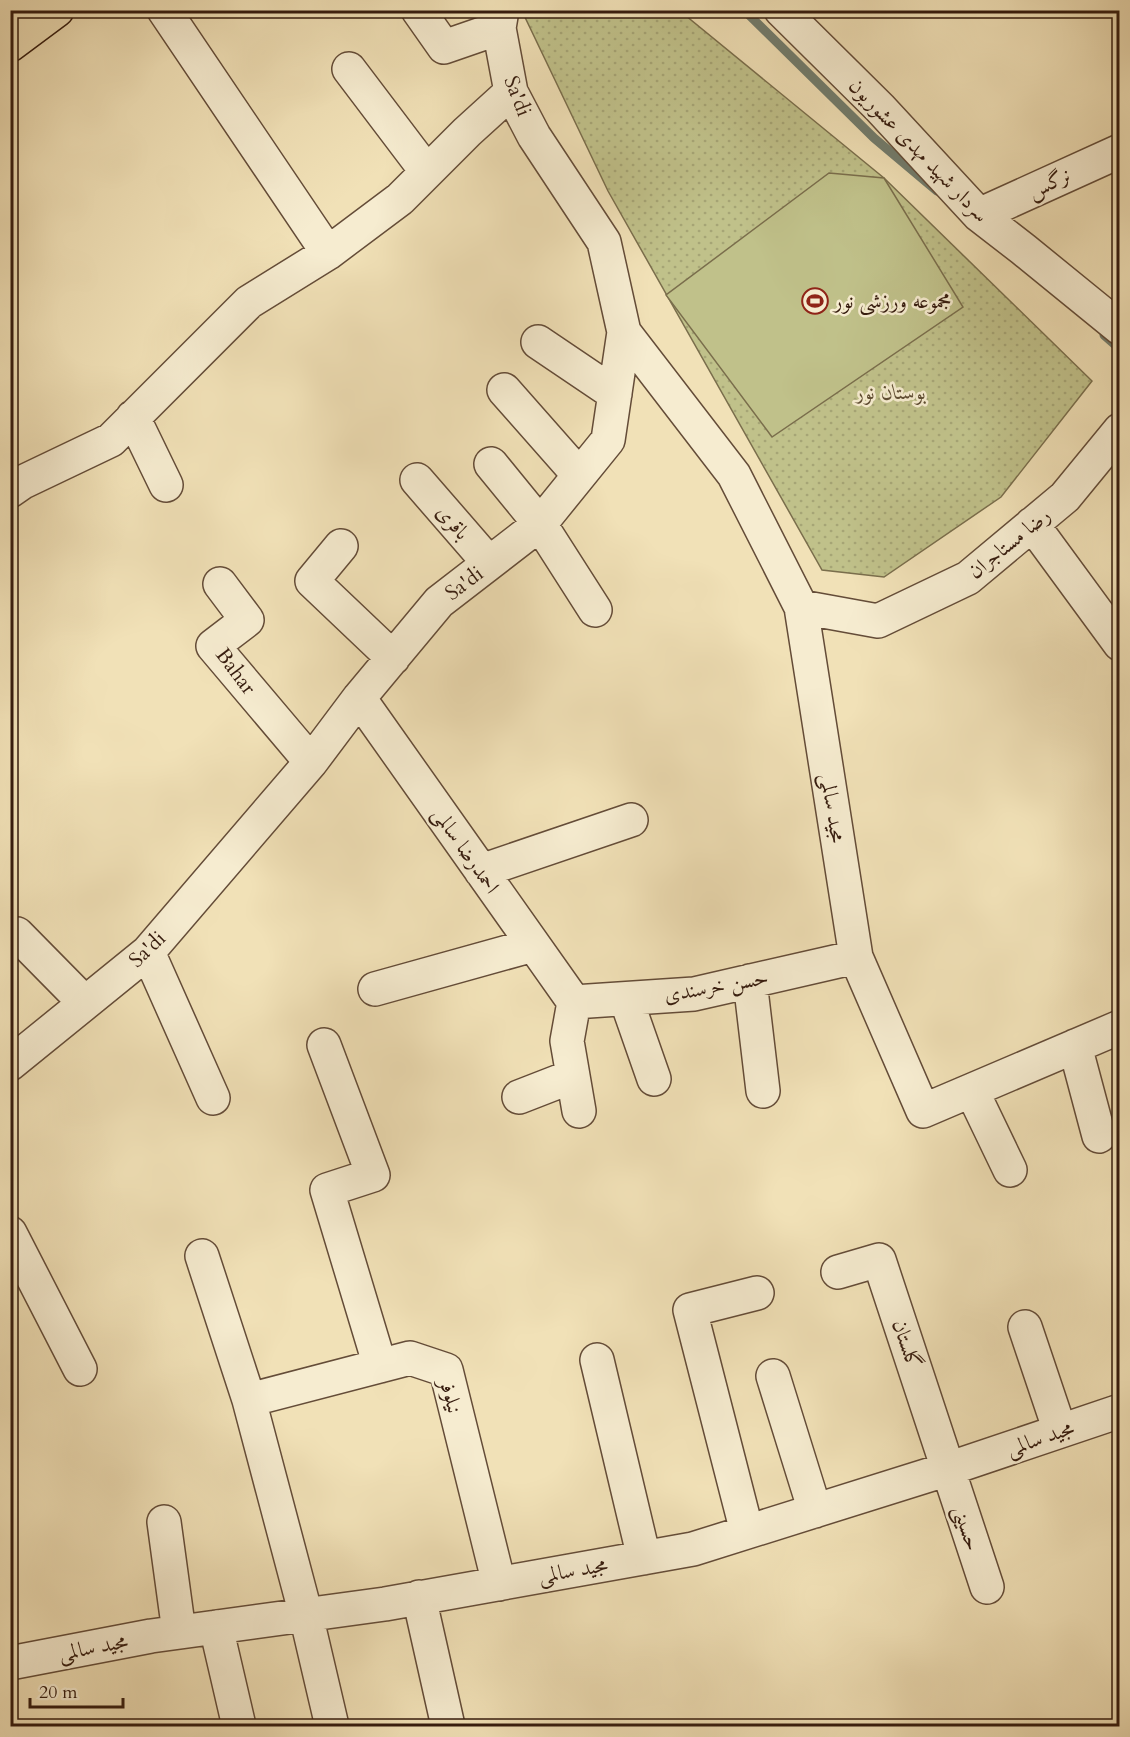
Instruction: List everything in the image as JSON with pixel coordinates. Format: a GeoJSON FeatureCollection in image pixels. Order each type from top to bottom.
{"type":"FeatureCollection","features":[{"type":"Feature","properties":{"kind":"main road"},"geometry":{"type":"LineString","coordinates":[[10,45],[57,10]]}},
{"type":"Feature","properties":{"kind":"street"},"geometry":{"type":"LineString","coordinates":[[164,10],[328,253]]}},
{"type":"Feature","properties":{"kind":"street"},"geometry":{"type":"LineString","coordinates":[[418,10],[444,47],[501,19]]}},
{"type":"Feature","properties":{"kind":"street","name":"سردار شهید مهدی عشوریون"},"geometry":{"type":"LineString","coordinates":[[781,10],[880,108],[979,216],[1119,328]]}},
{"type":"Feature","properties":{"kind":"street","name":"Sa'di"},"geometry":{"type":"LineString","coordinates":[[10,1064],[148,952],[311,762],[359,698],[439,602],[542,522],[608,440],[622,322],[604,242],[534,136],[511,92],[501,19]]}},
{"type":"Feature","properties":{"kind":"street"},"geometry":{"type":"LineString","coordinates":[[349,69],[427,172]]}},
{"type":"Feature","properties":{"kind":"street"},"geometry":{"type":"LineString","coordinates":[[15,478],[111,440],[249,302],[328,253],[400,199],[511,92]]}},
{"type":"Feature","properties":{"kind":"street","name":"نرگس"},"geometry":{"type":"LineString","coordinates":[[979,216],[1119,152]]}},
{"type":"Feature","properties":{"kind":"street","name":"مجید سالمی"},"geometry":{"type":"LineString","coordinates":[[622,322],[734,475],[801,607],[856,957],[923,1111],[1119,1027]]}},
{"type":"Feature","properties":{"kind":"street"},"geometry":{"type":"LineString","coordinates":[[538,342],[615,394]]}},
{"type":"Feature","properties":{"kind":"street"},"geometry":{"type":"LineString","coordinates":[[504,390],[573,482]]}},
{"type":"Feature","properties":{"kind":"street"},"geometry":{"type":"LineString","coordinates":[[133,417],[166,485]]}},
{"type":"Feature","properties":{"kind":"street","name":"رضا مستاجران"},"geometry":{"type":"LineString","coordinates":[[801,607],[878,621],[968,578],[1065,497],[1119,430]]}},
{"type":"Feature","properties":{"kind":"street"},"geometry":{"type":"LineString","coordinates":[[491,464],[542,522],[595,610]]}},
{"type":"Feature","properties":{"kind":"street","name":"باقری"},"geometry":{"type":"LineString","coordinates":[[417,480],[489,563]]}},
{"type":"Feature","properties":{"kind":"street"},"geometry":{"type":"LineString","coordinates":[[1032,524],[1119,644]]}},
{"type":"Feature","properties":{"kind":"street"},"geometry":{"type":"LineString","coordinates":[[341,546],[312,581],[393,658]]}},
{"type":"Feature","properties":{"kind":"street","name":"Bahar"},"geometry":{"type":"LineString","coordinates":[[220,584],[247,620],[213,646],[311,762]]}},
{"type":"Feature","properties":{"kind":"street","name":"احمدرضا سالمی"},"geometry":{"type":"LineString","coordinates":[[359,698],[574,1002]]}},
{"type":"Feature","properties":{"kind":"street"},"geometry":{"type":"LineString","coordinates":[[482,871],[631,820]]}},
{"type":"Feature","properties":{"kind":"street"},"geometry":{"type":"LineString","coordinates":[[17,934],[85,1004]]}},
{"type":"Feature","properties":{"kind":"street"},"geometry":{"type":"LineString","coordinates":[[375,989],[533,945]]}},
{"type":"Feature","properties":{"kind":"street"},"geometry":{"type":"LineString","coordinates":[[148,952],[213,1098]]}},
{"type":"Feature","properties":{"kind":"street","name":"حسن خرسندی"},"geometry":{"type":"LineString","coordinates":[[574,1002],[694,994],[856,957]]}},
{"type":"Feature","properties":{"kind":"street"},"geometry":{"type":"LineString","coordinates":[[750,981],[763,1091]]}},
{"type":"Feature","properties":{"kind":"street"},"geometry":{"type":"LineString","coordinates":[[627,999],[654,1079]]}},
{"type":"Feature","properties":{"kind":"street"},"geometry":{"type":"LineString","coordinates":[[574,1002],[567,1041],[579,1111]]}},
{"type":"Feature","properties":{"kind":"street"},"geometry":{"type":"LineString","coordinates":[[324,1045],[373,1175],[327,1190],[380,1366]]}},
{"type":"Feature","properties":{"kind":"street"},"geometry":{"type":"LineString","coordinates":[[1075,1046],[1099,1136]]}},
{"type":"Feature","properties":{"kind":"street"},"geometry":{"type":"LineString","coordinates":[[519,1097],[573,1076]]}},
{"type":"Feature","properties":{"kind":"street"},"geometry":{"type":"LineString","coordinates":[[972,1090],[1010,1170]]}},
{"type":"Feature","properties":{"kind":"street"},"geometry":{"type":"LineString","coordinates":[[10,1233],[80,1369]]}},
{"type":"Feature","properties":{"kind":"street"},"geometry":{"type":"LineString","coordinates":[[202,1256],[249,1400],[306,1614],[332,1726]]}},
{"type":"Feature","properties":{"kind":"street","name":"گلستان"},"geometry":{"type":"LineString","coordinates":[[838,1272],[879,1260],[948,1469]]}},
{"type":"Feature","properties":{"kind":"street"},"geometry":{"type":"LineString","coordinates":[[747,1532],[690,1310],[757,1293]]}},
{"type":"Feature","properties":{"kind":"street"},"geometry":{"type":"LineString","coordinates":[[1025,1327],[1060,1431]]}},
{"type":"Feature","properties":{"kind":"street","name":"نیلوفر"},"geometry":{"type":"LineString","coordinates":[[249,1400],[410,1358],[446,1370],[499,1584]]}},
{"type":"Feature","properties":{"kind":"street"},"geometry":{"type":"LineString","coordinates":[[597,1360],[644,1558]]}},
{"type":"Feature","properties":{"kind":"street"},"geometry":{"type":"LineString","coordinates":[[773,1376],[815,1511]]}},
{"type":"Feature","properties":{"kind":"street","name":"مجید سالمی"},"geometry":{"type":"LineString","coordinates":[[10,1663],[179,1632],[419,1598],[693,1549],[948,1469],[1119,1411]]}},
{"type":"Feature","properties":{"kind":"street","name":"حسینی"},"geometry":{"type":"LineString","coordinates":[[948,1469],[987,1587]]}},
{"type":"Feature","properties":{"kind":"street"},"geometry":{"type":"LineString","coordinates":[[164,1522],[179,1632]]}},
{"type":"Feature","properties":{"kind":"street"},"geometry":{"type":"LineString","coordinates":[[419,1598],[448,1726]]}},
{"type":"Feature","properties":{"kind":"street"},"geometry":{"type":"LineString","coordinates":[[216,1627],[239,1726]]}},
{"type":"Feature","properties":{"kind":"green space","name":"بوستان نور"},"geometry":{"type":"Polygon","coordinates":[[[522,11],[680,11],[884,178],[1092,381],[1001,497],[884,577],[822,570],[608,191],[522,11]]]}},
{"type":"Feature","properties":{"kind":"green space","name":"مجموعه ورزشی نور"},"geometry":{"type":"Polygon","coordinates":[[[829,173],[884,178],[963,307],[772,437],[666,295],[829,173]]]}},
{"type":"Feature","properties":{"kind":"waterway"},"geometry":{"type":"LineString","coordinates":[[744,10],[874,138],[937,191]]}},
{"type":"Feature","properties":{"kind":"waterway"},"geometry":{"type":"LineString","coordinates":[[1104,335],[1120,349]]}},
{"type":"Feature","properties":{"kind":"place","name":"مجموعه ورزشی نور"},"geometry":{"type":"Point","coordinates":[815,301]}}]}
